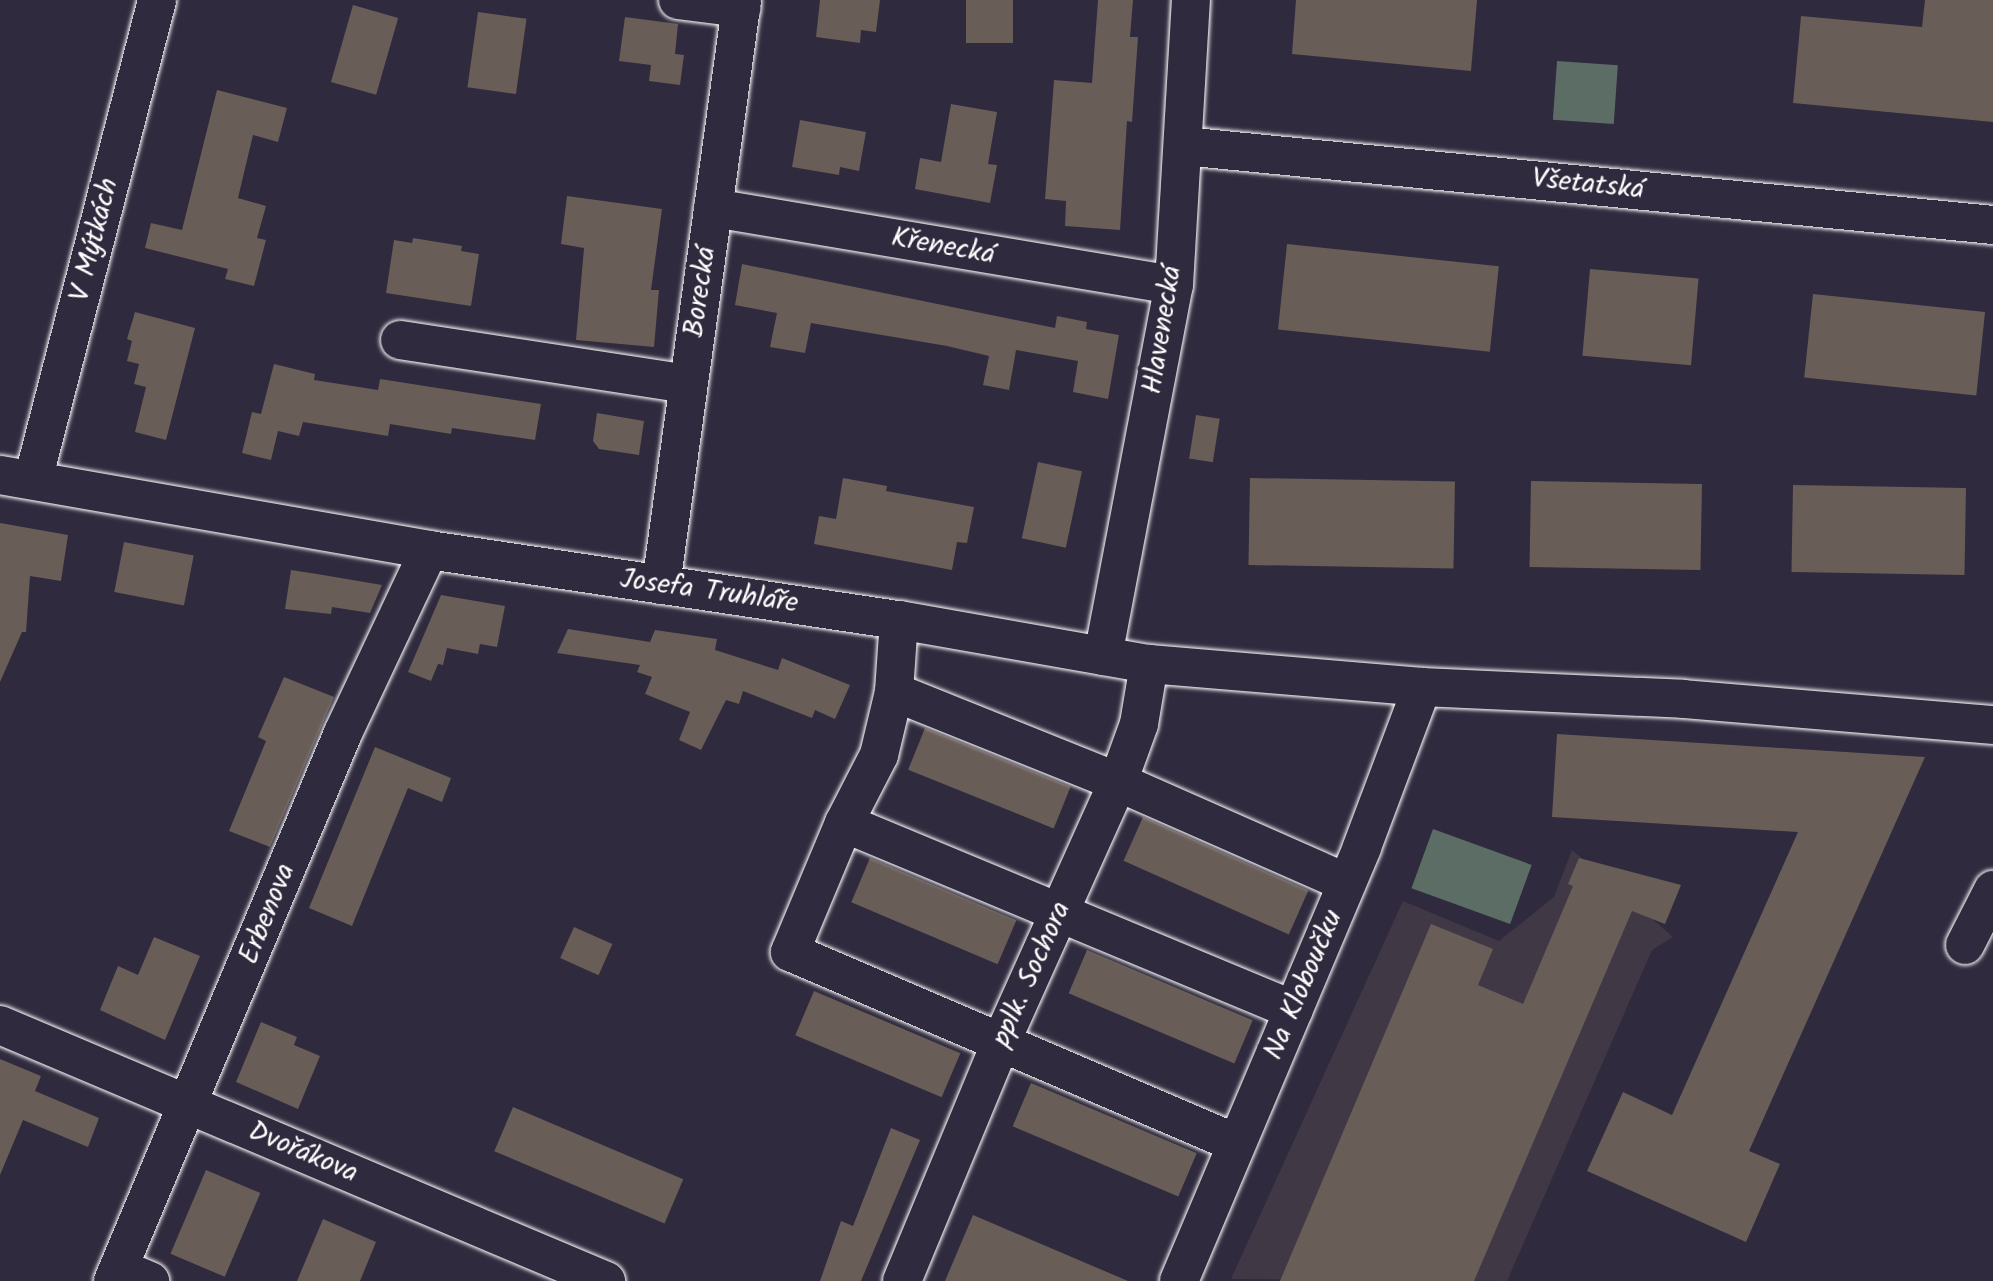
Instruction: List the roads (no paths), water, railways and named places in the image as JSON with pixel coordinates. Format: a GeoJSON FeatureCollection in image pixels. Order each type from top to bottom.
{"type":"FeatureCollection","features":[{"type":"Feature","properties":{"kind":"street","name":"V Mýtkách"},"geometry":{"type":"LineString","coordinates":[[16,478],[157,0]]}},
{"type":"Feature","properties":{"kind":"street"},"geometry":{"type":"LineString","coordinates":[[678,0],[742,4]]}},
{"type":"Feature","properties":{"kind":"street","name":"Hlavenecká"},"geometry":{"type":"LineString","coordinates":[[1103,656],[1174,285],[1191,0]]}},
{"type":"Feature","properties":{"kind":"street","name":"Borecká"},"geometry":{"type":"LineString","coordinates":[[661,585],[742,4]]}},
{"type":"Feature","properties":{"kind":"street","name":"Všetatská"},"geometry":{"type":"LineString","coordinates":[[1183,146],[1993,225]]}},
{"type":"Feature","properties":{"kind":"street","name":"Křenecká"},"geometry":{"type":"LineString","coordinates":[[713,208],[1174,285]]}},
{"type":"Feature","properties":{"kind":"street"},"geometry":{"type":"LineString","coordinates":[[400,340],[688,384]]}},
{"type":"Feature","properties":{"kind":"street","name":"Josefa Truhláře"},"geometry":{"type":"LineString","coordinates":[[16,478],[429,550],[899,620],[1149,664],[1422,687],[1683,699],[1993,725]]}},
{"type":"Feature","properties":{"kind":"street","name":"Erbenova"},"geometry":{"type":"LineString","coordinates":[[128,1277],[189,1105],[343,733],[429,550]]}},
{"type":"Feature","properties":{"kind":"street"},"geometry":{"type":"LineString","coordinates":[[899,620],[894,692],[879,755],[844,823],[790,952],[1237,1144]]}},
{"type":"Feature","properties":{"kind":"street","name":"pplk. Sochora"},"geometry":{"type":"LineString","coordinates":[[902,1281],[1001,1042],[1118,782],[1139,724],[1149,664]]}},
{"type":"Feature","properties":{"kind":"street","name":"Na Kloboučku"},"geometry":{"type":"LineString","coordinates":[[1179,1281],[1347,883],[1422,687]]}},
{"type":"Feature","properties":{"kind":"street"},"geometry":{"type":"LineString","coordinates":[[894,692],[1118,782],[1347,883]]}},
{"type":"Feature","properties":{"kind":"street"},"geometry":{"type":"LineString","coordinates":[[844,823],[1294,1010]]}},
{"type":"Feature","properties":{"kind":"street"},"geometry":{"type":"LineString","coordinates":[[1965,945],[1993,890]]}},
{"type":"Feature","properties":{"kind":"street","name":"Dvořákova"},"geometry":{"type":"LineString","coordinates":[[0,1025],[606,1281]]}}]}
